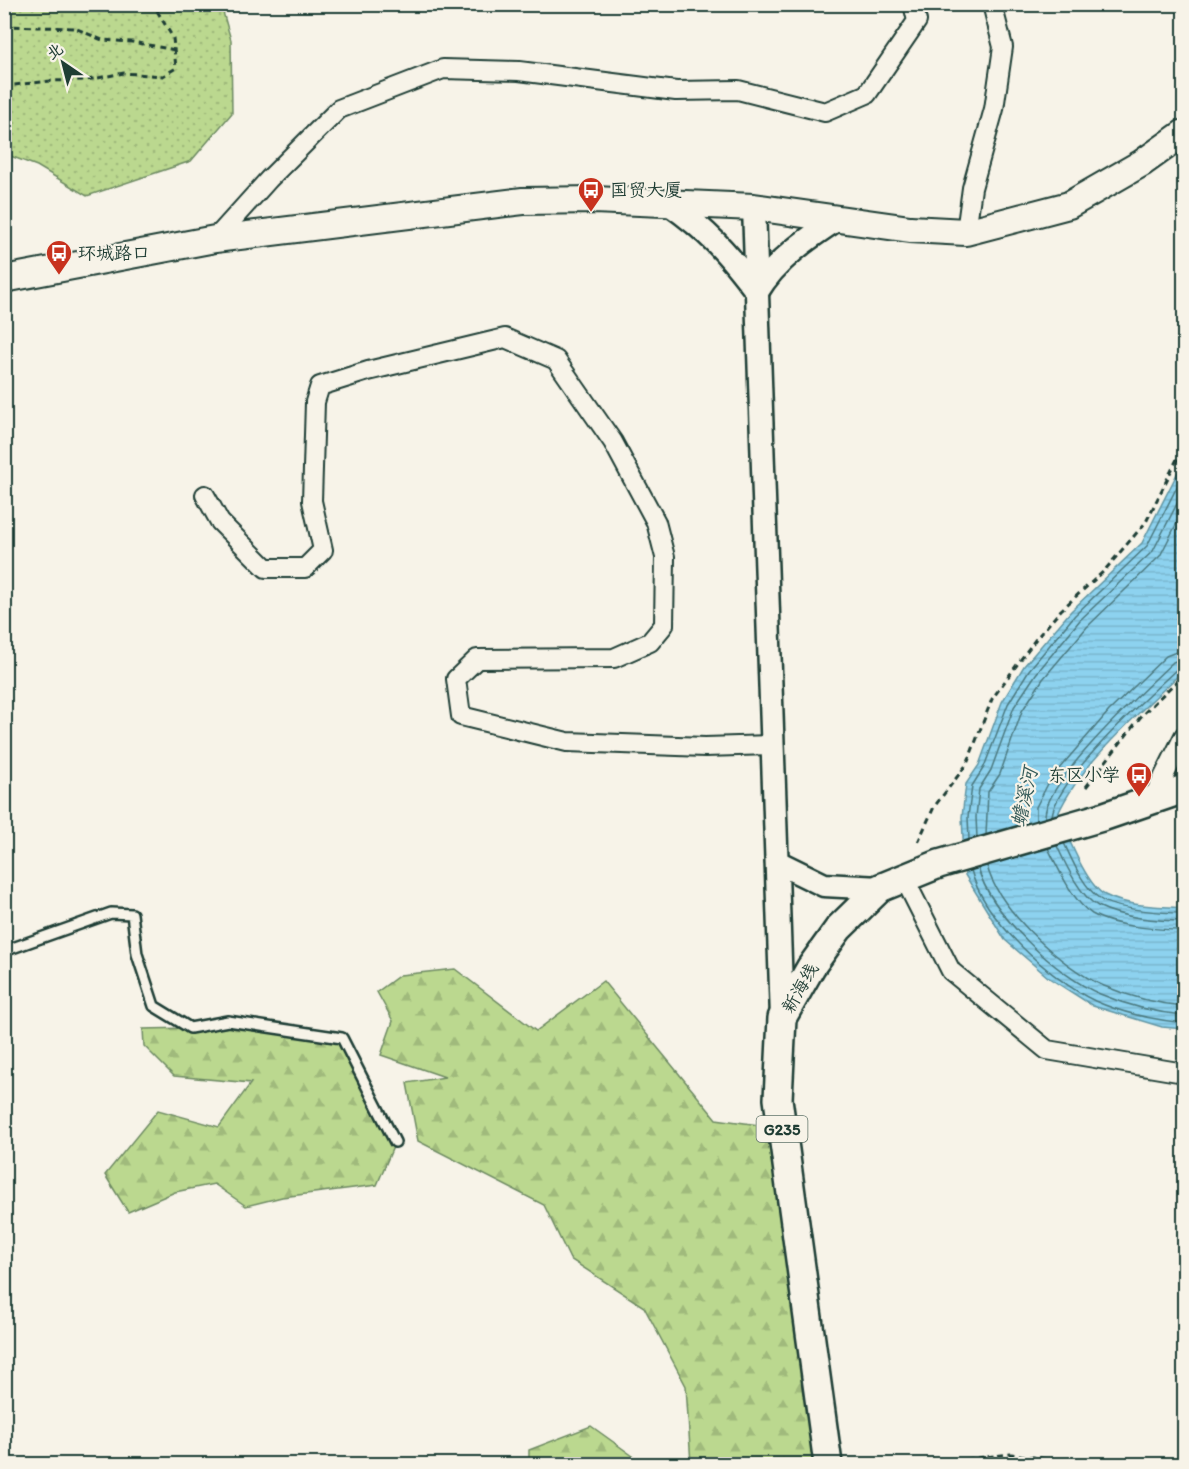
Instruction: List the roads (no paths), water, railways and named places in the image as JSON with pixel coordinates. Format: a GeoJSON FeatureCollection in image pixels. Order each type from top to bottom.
{"type":"FeatureCollection","features":[{"type":"Feature","properties":{"kind":"main road"},"geometry":{"type":"LineString","coordinates":[[4,279],[215,239],[524,201],[754,207],[910,229],[966,232],[1069,204],[1142,163],[1185,133]]}},
{"type":"Feature","properties":{"kind":"main road","name":"新海线"},"geometry":{"type":"LineString","coordinates":[[828,1464],[778,1099],[782,1018],[811,967],[840,928],[892,883],[939,864],[1102,817],[1185,789]]}},
{"type":"Feature","properties":{"kind":"street"},"geometry":{"type":"LineString","coordinates":[[215,239],[269,179],[339,109],[443,69],[519,71],[676,91],[738,90],[825,112],[867,94],[917,21],[914,4]]}},
{"type":"Feature","properties":{"kind":"street"},"geometry":{"type":"LineString","coordinates":[[966,232],[972,188],[994,109],[1003,47],[993,4]]}},
{"type":"Feature","properties":{"kind":"street"},"geometry":{"type":"LineString","coordinates":[[668,203],[702,227],[757,291]]}},
{"type":"Feature","properties":{"kind":"street"},"geometry":{"type":"LineString","coordinates":[[754,207],[782,1018]]}},
{"type":"Feature","properties":{"kind":"street"},"geometry":{"type":"LineString","coordinates":[[757,291],[767,275],[807,239],[839,218]]}},
{"type":"Feature","properties":{"kind":"street"},"geometry":{"type":"LineString","coordinates":[[205,495],[220,522],[266,568],[305,568],[323,550],[312,501],[315,402],[320,386],[368,371],[505,338],[556,360],[613,442],[656,522],[665,557],[664,625],[650,642],[614,658],[477,659],[456,679],[461,716],[567,742],[705,747],[773,745]]}},
{"type":"Feature","properties":{"kind":"street"},"geometry":{"type":"LineString","coordinates":[[1152,800],[1185,736]]}},
{"type":"Feature","properties":{"kind":"street"},"geometry":{"type":"LineString","coordinates":[[777,862],[824,885],[892,883],[951,970],[1047,1050],[1185,1072]]}},
{"type":"Feature","properties":{"kind":"lane"},"geometry":{"type":"LineString","coordinates":[[4,951],[111,913],[132,914],[137,954],[154,1006],[190,1028],[228,1021],[342,1038],[394,1142]]}},
{"type":"Feature","properties":{"kind":"water","name":"蟾溪河"},"geometry":{"type":"Polygon","coordinates":[[[1184,460],[1184,670],[1097,756],[1068,795],[1058,814],[1084,870],[1105,895],[1134,904],[1184,908],[1184,1029],[1162,1027],[1093,1006],[1049,978],[1005,940],[965,875],[962,817],[966,784],[979,765],[1002,702],[1024,666],[1071,611],[1142,543],[1184,460]]]}},
{"type":"Feature","properties":{"kind":"place","name":"国贸大厦"},"geometry":{"type":"Point","coordinates":[591,213]}},
{"type":"Feature","properties":{"kind":"place","name":"环城路口"},"geometry":{"type":"Point","coordinates":[59,276]}},
{"type":"Feature","properties":{"kind":"place","name":"东区小学"},"geometry":{"type":"Point","coordinates":[1139,798]}}]}
